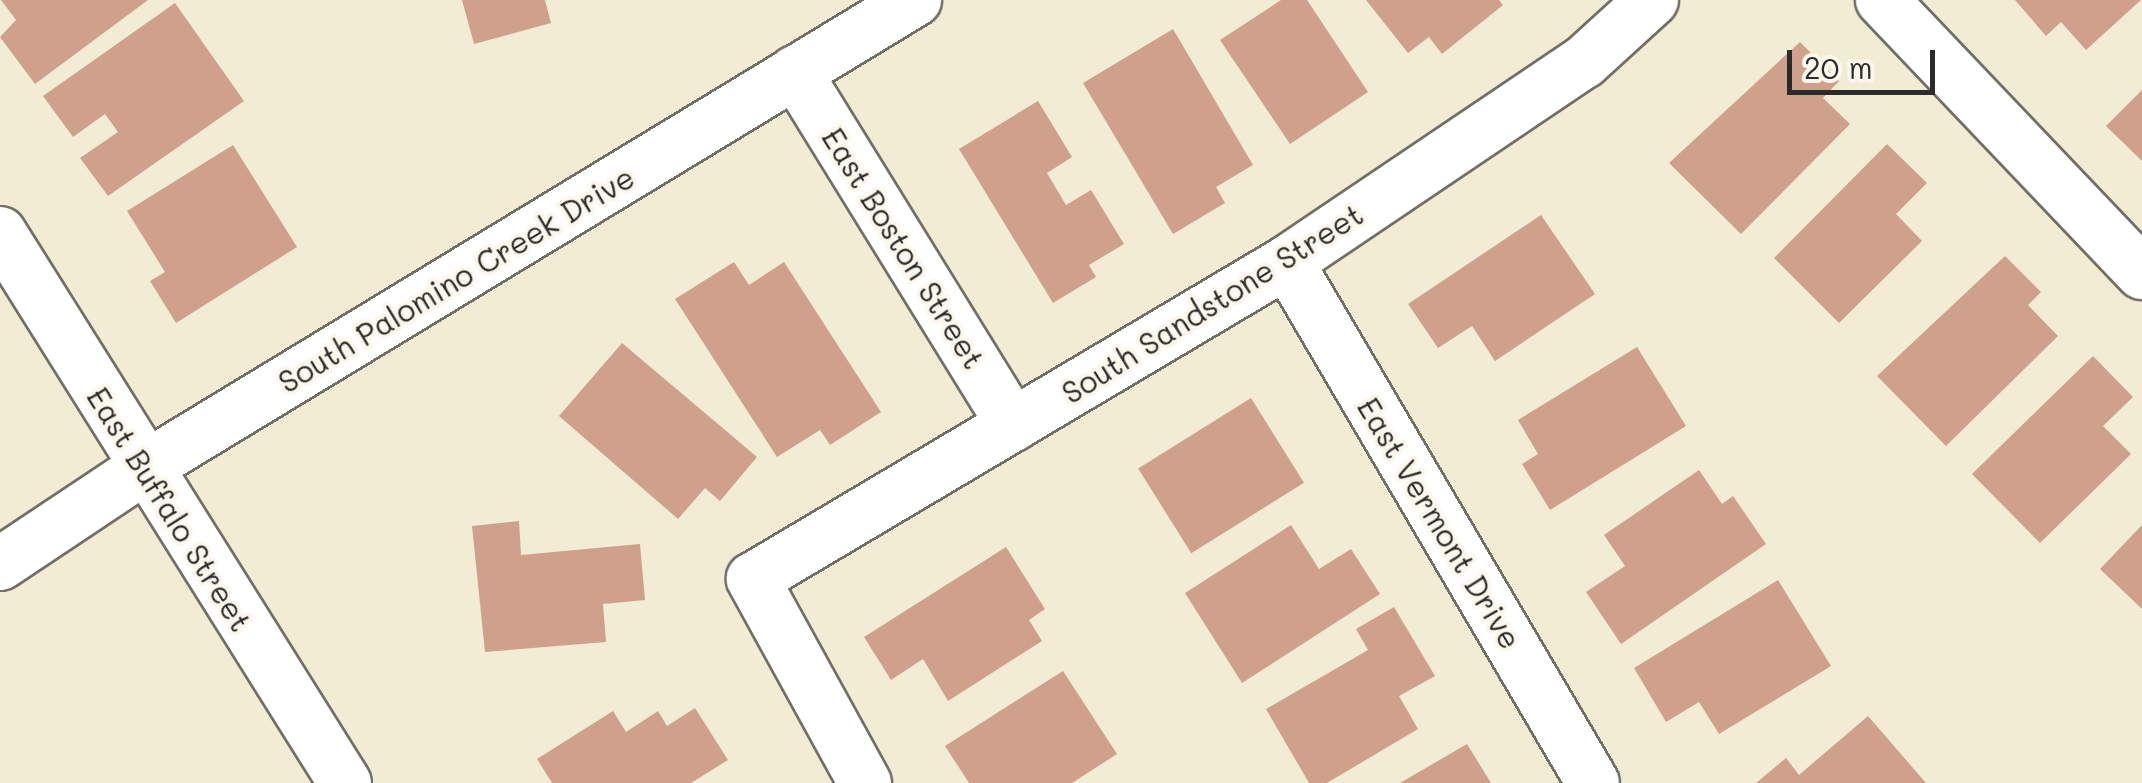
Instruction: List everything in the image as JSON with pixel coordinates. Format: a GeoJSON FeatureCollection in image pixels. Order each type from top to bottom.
{"type":"FeatureCollection","features":[{"type":"Feature","properties":{"kind":"street","name":"South Palomino Creek Drive"},"geometry":{"type":"LineString","coordinates":[[0,564],[144,468],[916,0]]}},
{"type":"Feature","properties":{"kind":"street","name":"South Sandstone Street"},"geometry":{"type":"LineString","coordinates":[[865,783],[753,579],[1286,262],[1584,62],[1652,0]]}},
{"type":"Feature","properties":{"kind":"street"},"geometry":{"type":"LineString","coordinates":[[1882,0],[2142,273]]}},
{"type":"Feature","properties":{"kind":"street","name":"East Boston Street"},"geometry":{"type":"LineString","coordinates":[[795,72],[1013,424]]}},
{"type":"Feature","properties":{"kind":"street","name":"East Buffalo Street"},"geometry":{"type":"LineString","coordinates":[[0,233],[345,783]]}},
{"type":"Feature","properties":{"kind":"street","name":"East Vermont Drive"},"geometry":{"type":"LineString","coordinates":[[1286,262],[1594,783]]}},
{"type":"Feature","properties":{"kind":"building"},"geometry":{"type":"Polygon","coordinates":[[[1,0],[148,0],[35,84],[0,37],[16,20],[1,0]]]}},
{"type":"Feature","properties":{"kind":"building"},"geometry":{"type":"Polygon","coordinates":[[[462,0],[545,0],[551,23],[474,44],[462,0]]]}},
{"type":"Feature","properties":{"kind":"building"},"geometry":{"type":"Polygon","coordinates":[[[1281,0],[1307,0],[1368,92],[1290,144],[1220,40],[1281,0]]]}},
{"type":"Feature","properties":{"kind":"building"},"geometry":{"type":"Polygon","coordinates":[[[1366,0],[1499,0],[1503,5],[1442,54],[1429,37],[1408,53],[1366,0]]]}},
{"type":"Feature","properties":{"kind":"building"},"geometry":{"type":"Polygon","coordinates":[[[2015,0],[2141,0],[2086,50],[2061,22],[2046,36],[2015,0]]]}},
{"type":"Feature","properties":{"kind":"building"},"geometry":{"type":"Polygon","coordinates":[[[175,3],[244,101],[108,196],[80,158],[118,132],[105,114],[73,137],[43,96],[175,3]]]}},
{"type":"Feature","properties":{"kind":"building"},"geometry":{"type":"Polygon","coordinates":[[[1173,29],[1253,165],[1216,187],[1225,203],[1173,234],[1083,83],[1173,29]]]}},
{"type":"Feature","properties":{"kind":"building"},"geometry":{"type":"Polygon","coordinates":[[[1800,42],[1839,81],[1823,98],[1850,124],[1741,234],[1669,163],[1800,42]]]}},
{"type":"Feature","properties":{"kind":"building"},"geometry":{"type":"Polygon","coordinates":[[[2142,90],[2142,161],[2106,126],[2142,90]]]}},
{"type":"Feature","properties":{"kind":"building"},"geometry":{"type":"Polygon","coordinates":[[[1038,101],[1072,157],[1047,173],[1066,205],[1091,190],[1124,244],[1089,265],[1096,277],[1053,303],[959,149],[1038,101]]]}},
{"type":"Feature","properties":{"kind":"building"},"geometry":{"type":"Polygon","coordinates":[[[1887,144],[1927,183],[1896,214],[1922,241],[1839,323],[1774,258],[1887,144]]]}},
{"type":"Feature","properties":{"kind":"building"},"geometry":{"type":"Polygon","coordinates":[[[233,145],[297,247],[176,323],[150,281],[165,272],[127,211],[233,145]]]}},
{"type":"Feature","properties":{"kind":"building"},"geometry":{"type":"Polygon","coordinates":[[[1541,215],[1595,294],[1495,361],[1472,326],[1438,348],[1408,304],[1541,215]]]}},
{"type":"Feature","properties":{"kind":"building"},"geometry":{"type":"Polygon","coordinates":[[[2005,256],[2041,292],[2028,305],[2058,336],[1946,446],[1877,376],[2005,256]]]}},
{"type":"Feature","properties":{"kind":"building"},"geometry":{"type":"Polygon","coordinates":[[[734,262],[749,285],[784,262],[881,412],[830,445],[820,430],[777,457],[675,299],[734,262]]]}},
{"type":"Feature","properties":{"kind":"building"},"geometry":{"type":"Polygon","coordinates":[[[622,343],[757,457],[720,501],[705,488],[678,519],[559,416],[622,343]]]}},
{"type":"Feature","properties":{"kind":"building"},"geometry":{"type":"Polygon","coordinates":[[[1637,347],[1686,426],[1550,510],[1522,464],[1538,454],[1518,420],[1637,347]]]}},
{"type":"Feature","properties":{"kind":"building"},"geometry":{"type":"Polygon","coordinates":[[[2093,356],[2133,397],[2103,426],[2131,454],[2040,543],[1972,474],[2093,356]]]}},
{"type":"Feature","properties":{"kind":"building"},"geometry":{"type":"Polygon","coordinates":[[[1251,398],[1304,483],[1191,553],[1138,468],[1251,398]]]}},
{"type":"Feature","properties":{"kind":"building"},"geometry":{"type":"Polygon","coordinates":[[[1699,470],[1722,504],[1733,496],[1766,544],[1621,644],[1586,592],[1625,566],[1604,535],[1699,470]]]}},
{"type":"Feature","properties":{"kind":"building"},"geometry":{"type":"Polygon","coordinates":[[[519,521],[521,555],[640,544],[645,600],[603,604],[606,642],[485,652],[472,526],[519,521]]]}},
{"type":"Feature","properties":{"kind":"building"},"geometry":{"type":"Polygon","coordinates":[[[1291,525],[1319,569],[1351,549],[1380,594],[1242,683],[1185,593],[1291,525]]]}},
{"type":"Feature","properties":{"kind":"building"},"geometry":{"type":"Polygon","coordinates":[[[2142,525],[2142,609],[2100,569],[2142,525]]]}},
{"type":"Feature","properties":{"kind":"building"},"geometry":{"type":"Polygon","coordinates":[[[1006,547],[1045,609],[1029,620],[1042,641],[948,701],[923,659],[891,680],[864,637],[1006,547]]]}},
{"type":"Feature","properties":{"kind":"building"},"geometry":{"type":"Polygon","coordinates":[[[1778,580],[1831,666],[1719,734],[1699,702],[1666,722],[1634,668],[1778,580]]]}},
{"type":"Feature","properties":{"kind":"building"},"geometry":{"type":"Polygon","coordinates":[[[1394,607],[1435,676],[1399,696],[1418,729],[1327,783],[1309,783],[1266,709],[1368,650],[1356,629],[1394,607]]]}},
{"type":"Feature","properties":{"kind":"building"},"geometry":{"type":"Polygon","coordinates":[[[1063,671],[1117,754],[1072,783],[969,783],[945,746],[1063,671]]]}},
{"type":"Feature","properties":{"kind":"building"},"geometry":{"type":"Polygon","coordinates":[[[695,708],[728,760],[691,783],[552,783],[537,759],[613,711],[626,732],[658,711],[667,726],[695,708]]]}},
{"type":"Feature","properties":{"kind":"building"},"geometry":{"type":"Polygon","coordinates":[[[1868,716],[1926,783],[1756,783],[1786,758],[1799,775],[1868,716]]]}},
{"type":"Feature","properties":{"kind":"building"},"geometry":{"type":"Polygon","coordinates":[[[1467,744],[1491,783],[1400,783],[1467,744]]]}}]}
